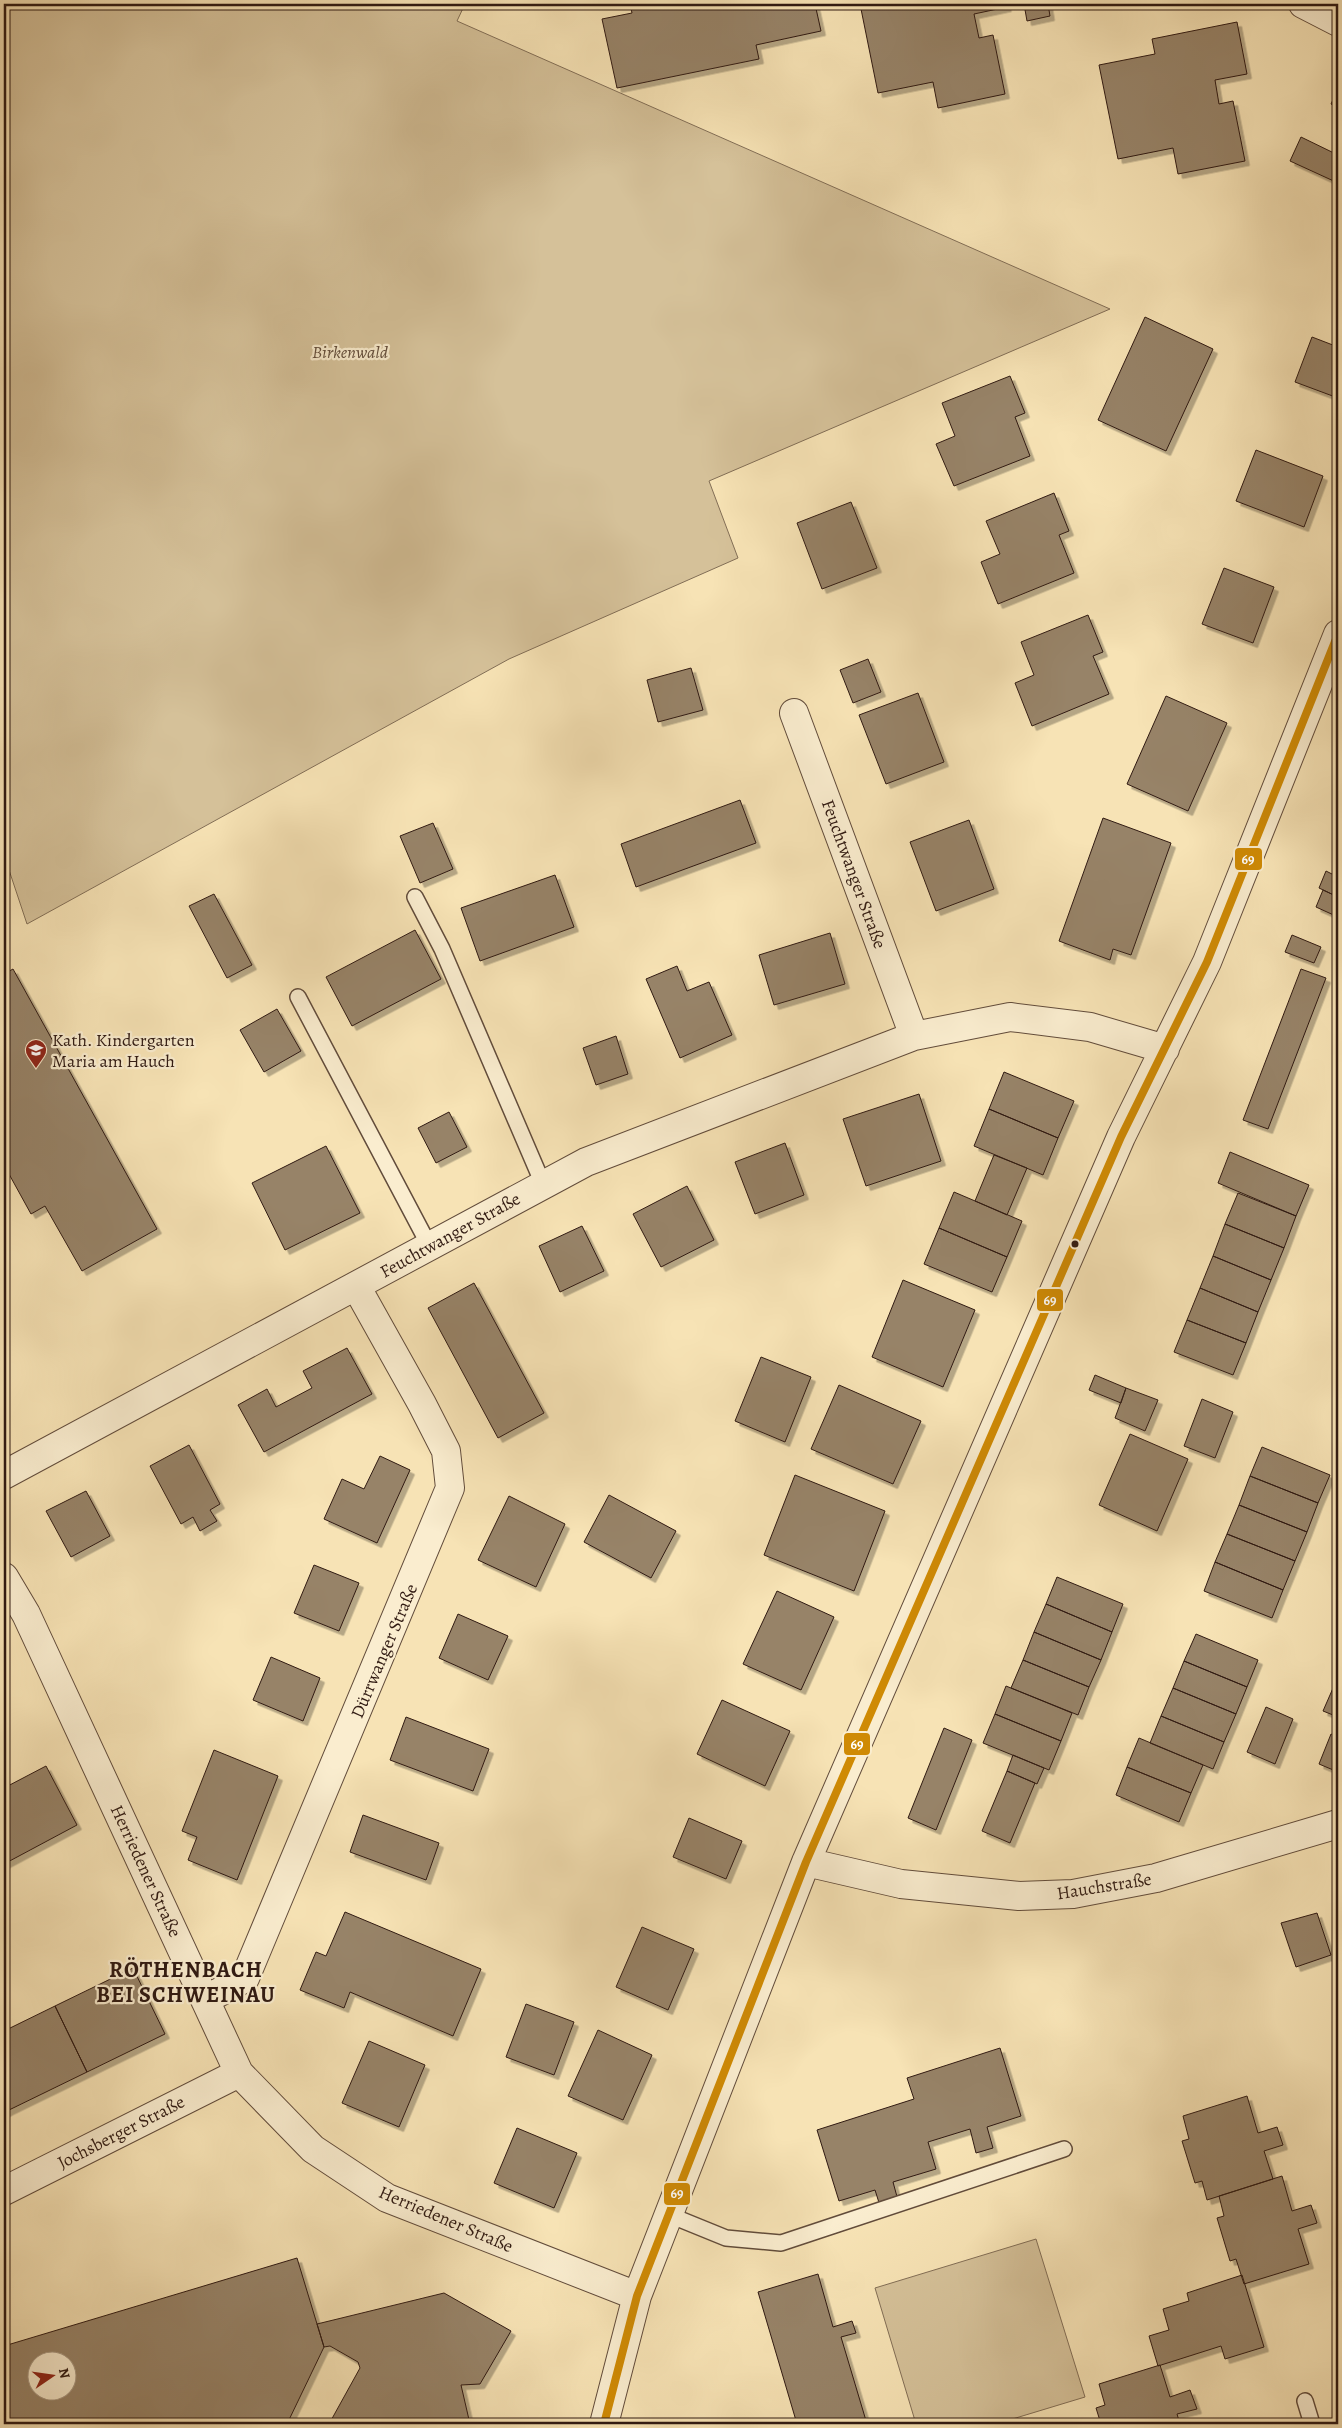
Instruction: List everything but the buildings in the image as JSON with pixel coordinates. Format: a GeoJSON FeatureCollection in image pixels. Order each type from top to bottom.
{"type":"FeatureCollection","features":[{"type":"Feature","properties":{"kind":"street"},"geometry":{"type":"LineString","coordinates":[[1303,4],[1338,22]]}},
{"type":"Feature","properties":{"kind":"street"},"geometry":{"type":"LineString","coordinates":[[604,2424],[637,2296],[667,2214],[806,1862],[1121,1137],[1211,953],[1338,634]]}},
{"type":"Feature","properties":{"kind":"street","name":"Feuchtwanger Straße"},"geometry":{"type":"LineString","coordinates":[[794,713],[914,1036]]}},
{"type":"Feature","properties":{"kind":"street","name":"Feuchtwanger Straße"},"geometry":{"type":"LineString","coordinates":[[4,1476],[586,1162],[914,1036],[1010,1017],[1090,1028],[1165,1049]]}},
{"type":"Feature","properties":{"kind":"street","name":"Dürrwanger Straße"},"geometry":{"type":"LineString","coordinates":[[205,2000],[246,1978],[450,1488],[446,1451],[356,1286]]}},
{"type":"Feature","properties":{"kind":"street","name":"Herriedener Straße"},"geometry":{"type":"LineString","coordinates":[[4,1577],[26,1614],[239,2073],[313,2149],[387,2198],[637,2296]]}},
{"type":"Feature","properties":{"kind":"street","name":"Hauchstraße"},"geometry":{"type":"LineString","coordinates":[[806,1862],[902,1884],[1019,1896],[1073,1894],[1156,1878],[1338,1824]]}},
{"type":"Feature","properties":{"kind":"street","name":"Jochsberger Straße"},"geometry":{"type":"LineString","coordinates":[[4,2190],[239,2073]]}},
{"type":"Feature","properties":{"kind":"lane"},"geometry":{"type":"LineString","coordinates":[[415,897],[442,949],[543,1184]]}},
{"type":"Feature","properties":{"kind":"lane"},"geometry":{"type":"LineString","coordinates":[[298,997],[430,1246]]}},
{"type":"Feature","properties":{"kind":"lane"},"geometry":{"type":"LineString","coordinates":[[667,2214],[726,2238],[781,2243],[1064,2149]]}},
{"type":"Feature","properties":{"kind":"lane"},"geometry":{"type":"LineString","coordinates":[[1305,2401],[1312,2424]]}},
{"type":"Feature","properties":{"kind":"green space","name":"Birkenwald"},"geometry":{"type":"Polygon","coordinates":[[[4,4],[465,4],[457,21],[1110,309],[709,481],[738,558],[509,659],[27,924],[4,855],[4,4]]]}},
{"type":"Feature","properties":{"kind":"green space"},"geometry":{"type":"Polygon","coordinates":[[[1036,2239],[1085,2397],[996,2424],[916,2424],[875,2288],[1036,2239]]]}},
{"type":"Feature","properties":{"kind":"transit line","name":"69"},"geometry":{"type":"LineString","coordinates":[[604,2424],[637,2296],[806,1862],[1121,1137],[1207,962],[1338,634]]}},
{"type":"Feature","properties":{"kind":"place","name":"Kath. Kindergarten Maria am Hauch"},"geometry":{"type":"Point","coordinates":[36,1069]}},
{"type":"Feature","properties":{"kind":"district","name":"RÖTHENBACH BEI SCHWEINAU"},"geometry":{"type":"Point","coordinates":[186,1982]}}]}
